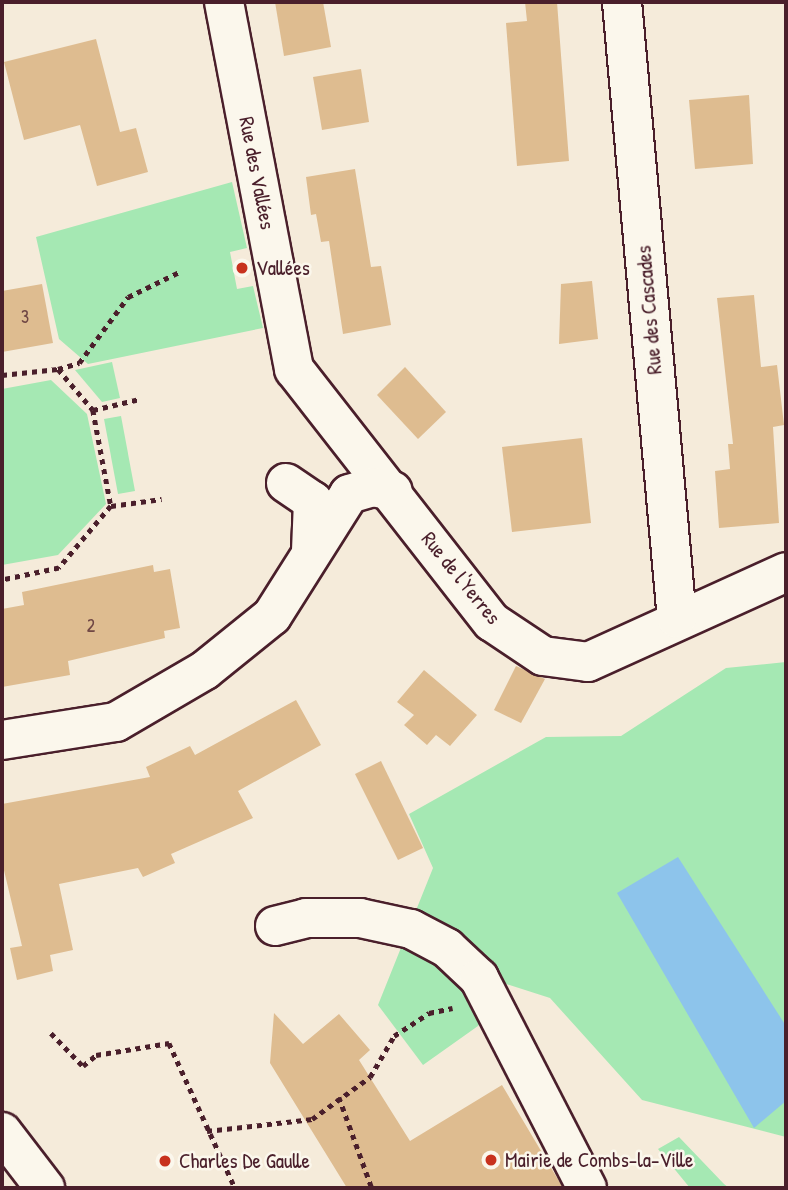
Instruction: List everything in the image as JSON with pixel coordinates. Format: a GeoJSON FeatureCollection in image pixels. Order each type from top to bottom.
{"type":"FeatureCollection","features":[{"type":"Feature","properties":{"kind":"street","name":"Rue des Vallées"},"geometry":{"type":"LineString","coordinates":[[224,2],[294,369],[327,418]]}},
{"type":"Feature","properties":{"kind":"street","name":"Rue des Cascades"},"geometry":{"type":"LineString","coordinates":[[622,2],[677,619]]}},
{"type":"Feature","properties":{"kind":"street","name":"Rue de l'Yerres"},"geometry":{"type":"LineString","coordinates":[[327,418],[393,491],[492,622],[543,656],[588,662],[677,619],[786,572]]}},
{"type":"Feature","properties":{"kind":"street"},"geometry":{"type":"LineString","coordinates":[[286,483],[313,501],[311,553]]}},
{"type":"Feature","properties":{"kind":"street"},"geometry":{"type":"LineString","coordinates":[[2,740],[116,722],[205,670],[272,616],[349,494],[373,487],[393,491]]}},
{"type":"Feature","properties":{"kind":"street"},"geometry":{"type":"LineString","coordinates":[[275,926],[306,918],[359,918],[411,929],[463,963],[479,978],[487,1001],[587,1188]]}},
{"type":"Feature","properties":{"kind":"street"},"geometry":{"type":"LineString","coordinates":[[2,1132],[45,1188]]}},
{"type":"Feature","properties":{"kind":"path"},"geometry":{"type":"LineString","coordinates":[[2,375],[58,369],[79,363],[128,297],[179,272]]}},
{"type":"Feature","properties":{"kind":"path"},"geometry":{"type":"LineString","coordinates":[[58,369],[93,410],[111,506]]}},
{"type":"Feature","properties":{"kind":"path"},"geometry":{"type":"LineString","coordinates":[[93,410],[140,399]]}},
{"type":"Feature","properties":{"kind":"path"},"geometry":{"type":"LineString","coordinates":[[2,580],[59,568],[111,506],[162,499]]}},
{"type":"Feature","properties":{"kind":"path"},"geometry":{"type":"LineString","coordinates":[[207,1131],[312,1119],[370,1077],[394,1036],[417,1020],[487,1001]]}},
{"type":"Feature","properties":{"kind":"path"},"geometry":{"type":"LineString","coordinates":[[51,1033],[83,1066],[96,1055],[169,1043],[235,1188]]}},
{"type":"Feature","properties":{"kind":"path"},"geometry":{"type":"LineString","coordinates":[[339,1097],[372,1188]]}},
{"type":"Feature","properties":{"kind":"green space"},"geometry":{"type":"Polygon","coordinates":[[[232,182],[247,248],[230,252],[237,289],[253,286],[263,328],[88,364],[59,339],[36,237],[232,182]]]}},
{"type":"Feature","properties":{"kind":"green space"},"geometry":{"type":"Polygon","coordinates":[[[112,362],[120,398],[102,402],[75,370],[112,362]]]}},
{"type":"Feature","properties":{"kind":"green space"},"geometry":{"type":"Polygon","coordinates":[[[51,380],[87,414],[106,504],[58,555],[2,565],[2,389],[51,380]]]}},
{"type":"Feature","properties":{"kind":"green space"},"geometry":{"type":"Polygon","coordinates":[[[121,416],[135,491],[118,494],[104,419],[121,416]]]}},
{"type":"Feature","properties":{"kind":"green space"},"geometry":{"type":"Polygon","coordinates":[[[786,662],[786,1137],[642,1100],[550,998],[503,983],[478,1026],[423,1065],[378,1005],[433,868],[409,814],[546,737],[621,736],[726,668],[786,662]]]}},
{"type":"Feature","properties":{"kind":"green space"},"geometry":{"type":"Polygon","coordinates":[[[679,1137],[729,1188],[690,1188],[658,1149],[679,1137]]]}},
{"type":"Feature","properties":{"kind":"water"},"geometry":{"type":"Polygon","coordinates":[[[678,857],[786,1026],[786,1101],[754,1128],[617,893],[678,857]]]}},
{"type":"Feature","properties":{"kind":"building"},"geometry":{"type":"Polygon","coordinates":[[[275,2],[323,2],[331,47],[284,56],[275,2]]]}},
{"type":"Feature","properties":{"kind":"building"},"geometry":{"type":"Polygon","coordinates":[[[525,2],[557,2],[569,161],[517,166],[506,23],[527,21],[525,2]]]}},
{"type":"Feature","properties":{"kind":"building"},"geometry":{"type":"Polygon","coordinates":[[[96,39],[120,132],[136,128],[148,172],[97,186],[80,125],[24,140],[4,62],[96,39]]]}},
{"type":"Feature","properties":{"kind":"building"},"geometry":{"type":"Polygon","coordinates":[[[361,69],[369,122],[322,130],[313,77],[361,69]]]}},
{"type":"Feature","properties":{"kind":"building"},"geometry":{"type":"Polygon","coordinates":[[[749,95],[753,164],[695,169],[689,100],[749,95]]]}},
{"type":"Feature","properties":{"kind":"building"},"geometry":{"type":"Polygon","coordinates":[[[355,169],[371,267],[381,266],[391,325],[343,334],[329,241],[321,242],[316,214],[311,215],[306,177],[355,169]]]}},
{"type":"Feature","properties":{"kind":"building"},"geometry":{"type":"Polygon","coordinates":[[[592,281],[598,339],[559,344],[561,284],[592,281]]]}},
{"type":"Feature","properties":{"kind":"building"},"geometry":{"type":"Polygon","coordinates":[[[42,284],[53,343],[2,352],[2,291],[42,284]]]}},
{"type":"Feature","properties":{"kind":"building"},"geometry":{"type":"Polygon","coordinates":[[[754,295],[761,367],[777,365],[784,425],[773,427],[779,523],[719,528],[715,471],[730,469],[728,444],[733,444],[717,298],[754,295]]]}},
{"type":"Feature","properties":{"kind":"building"},"geometry":{"type":"Polygon","coordinates":[[[405,367],[446,412],[418,439],[377,395],[405,367]]]}},
{"type":"Feature","properties":{"kind":"building"},"geometry":{"type":"Polygon","coordinates":[[[582,438],[591,523],[512,532],[502,447],[582,438]]]}},
{"type":"Feature","properties":{"kind":"building"},"geometry":{"type":"Polygon","coordinates":[[[153,565],[154,572],[170,569],[180,628],[164,631],[165,638],[68,661],[70,675],[2,687],[2,609],[24,605],[22,592],[153,565]]]}},
{"type":"Feature","properties":{"kind":"building"},"geometry":{"type":"Polygon","coordinates":[[[516,666],[545,679],[521,723],[494,710],[516,666]]]}},
{"type":"Feature","properties":{"kind":"building"},"geometry":{"type":"Polygon","coordinates":[[[424,670],[477,715],[450,746],[436,735],[427,745],[404,725],[414,715],[397,702],[424,670]]]}},
{"type":"Feature","properties":{"kind":"building"},"geometry":{"type":"Polygon","coordinates":[[[296,700],[321,745],[238,791],[253,818],[171,854],[175,863],[143,877],[138,868],[59,884],[73,950],[50,955],[53,971],[17,980],[10,948],[22,946],[2,862],[2,804],[150,777],[146,767],[190,746],[195,755],[296,700]]]}},
{"type":"Feature","properties":{"kind":"building"},"geometry":{"type":"Polygon","coordinates":[[[381,761],[423,848],[398,860],[355,774],[381,761]]]}},
{"type":"Feature","properties":{"kind":"building"},"geometry":{"type":"Polygon","coordinates":[[[274,1013],[303,1044],[339,1014],[370,1050],[359,1060],[410,1141],[502,1085],[563,1188],[347,1188],[270,1063],[274,1013]]]}},
{"type":"Feature","properties":{"kind":"place","name":"Vallées"},"geometry":{"type":"Point","coordinates":[242,268]}},
{"type":"Feature","properties":{"kind":"place","name":"Mairie de Combs-la-Ville"},"geometry":{"type":"Point","coordinates":[491,1160]}},
{"type":"Feature","properties":{"kind":"place","name":"Charles De Gaulle"},"geometry":{"type":"Point","coordinates":[165,1161]}}]}
